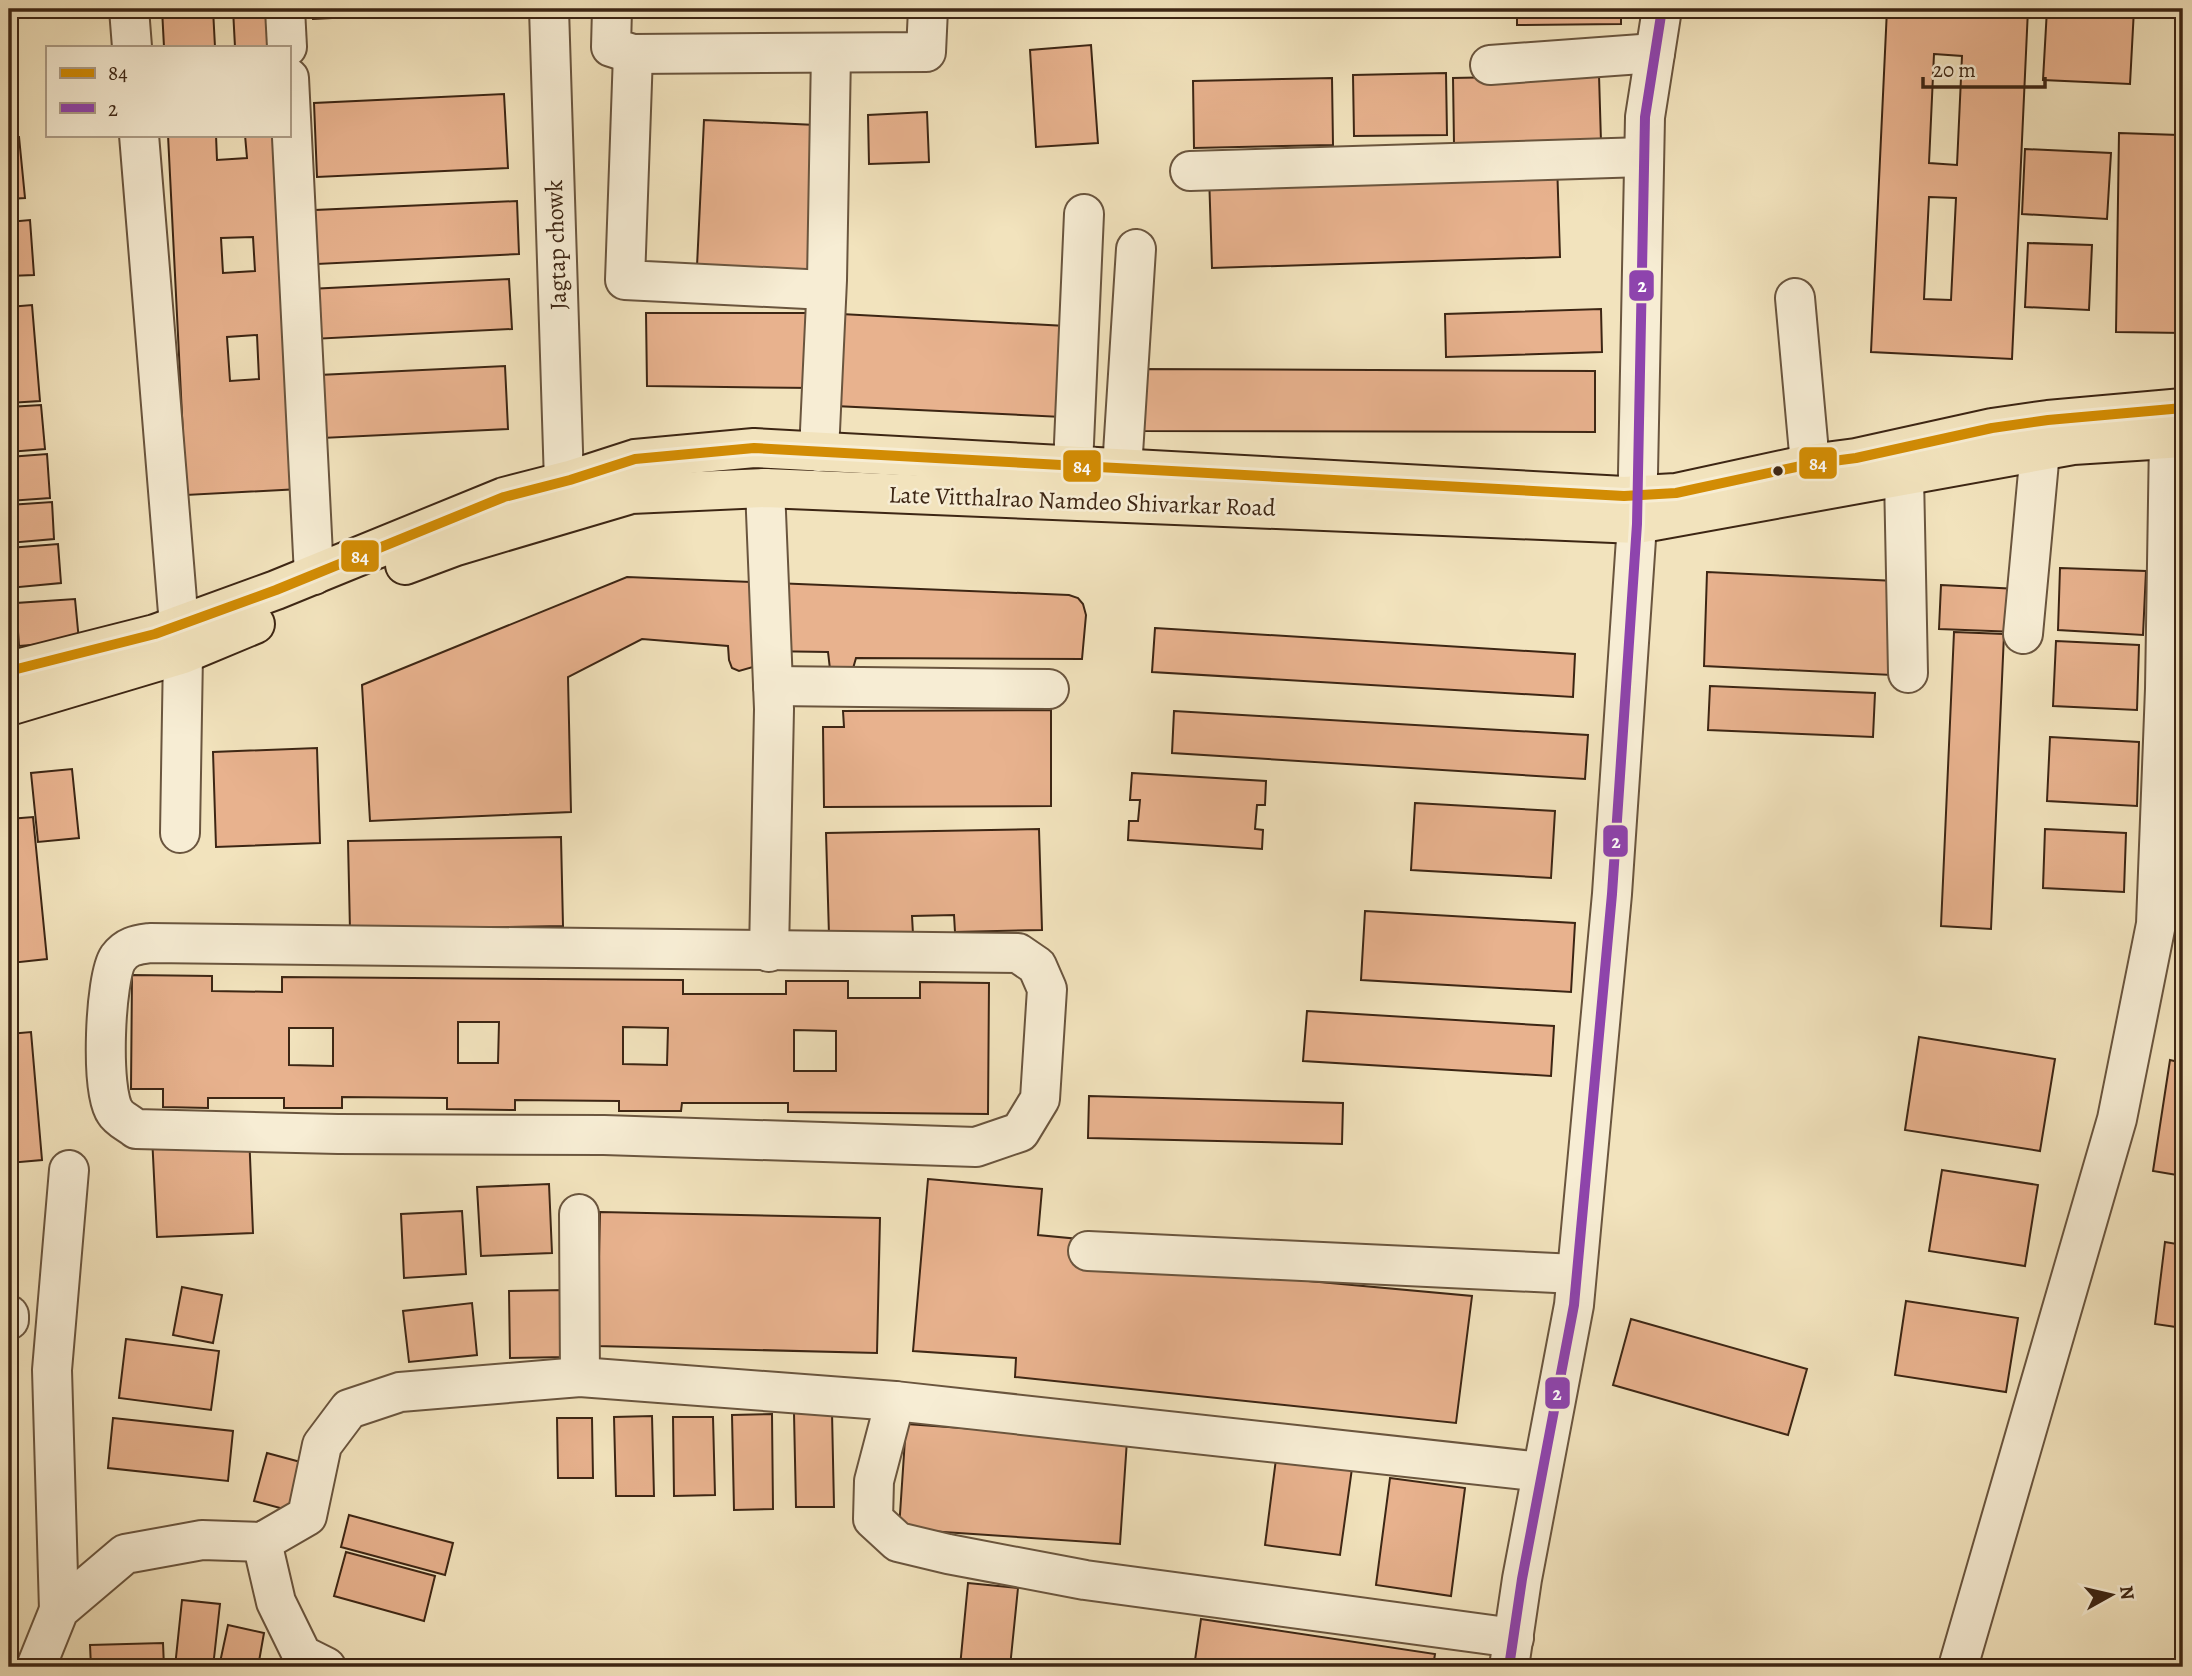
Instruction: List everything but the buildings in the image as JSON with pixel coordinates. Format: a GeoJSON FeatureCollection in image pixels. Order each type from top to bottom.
{"type":"FeatureCollection","features":[{"type":"Feature","properties":{"kind":"main road","name":"Late Vitthalrao Namdeo Shivarkar Road"},"geometry":{"type":"LineString","coordinates":[[1638,509],[1676,493],[1992,428],[2048,420],[2179,429]]}},
{"type":"Feature","properties":{"kind":"main road","name":"Late Vitthalrao Namdeo Shivarkar Road"},"geometry":{"type":"LineString","coordinates":[[9,706],[181,640],[319,597],[456,546],[631,494],[765,488],[1638,509],[1904,476],[2179,429]]}},
{"type":"Feature","properties":{"kind":"main road","name":"Late Vitthalrao Namdeo Shivarkar Road"},"geometry":{"type":"LineString","coordinates":[[9,671],[155,634],[181,640],[314,575],[504,497],[564,482],[635,459],[754,448],[1624,496],[1638,509]]}},
{"type":"Feature","properties":{"kind":"street"},"geometry":{"type":"LineString","coordinates":[[129,9],[132,46]]}},
{"type":"Feature","properties":{"kind":"street"},"geometry":{"type":"LineString","coordinates":[[285,9],[287,46]]}},
{"type":"Feature","properties":{"kind":"street","name":"Jagtap chowk"},"geometry":{"type":"LineString","coordinates":[[549,9],[564,482]]}},
{"type":"Feature","properties":{"kind":"street"},"geometry":{"type":"LineString","coordinates":[[612,9],[611,47],[633,54],[926,52],[928,9]]}},
{"type":"Feature","properties":{"kind":"street"},"geometry":{"type":"LineString","coordinates":[[895,1401],[874,1482],[873,1519],[898,1542],[1085,1580],[1512,1653],[1542,1472],[1574,1305],[1612,894],[1638,509],[1645,117],[1662,9]]}},
{"type":"Feature","properties":{"kind":"street"},"geometry":{"type":"LineString","coordinates":[[1490,65],[1655,52]]}},
{"type":"Feature","properties":{"kind":"street"},"geometry":{"type":"LineString","coordinates":[[819,452],[826,290],[831,53]]}},
{"type":"Feature","properties":{"kind":"street"},"geometry":{"type":"LineString","coordinates":[[633,54],[625,280],[826,290]]}},
{"type":"Feature","properties":{"kind":"street"},"geometry":{"type":"LineString","coordinates":[[290,98],[314,575]]}},
{"type":"Feature","properties":{"kind":"street"},"geometry":{"type":"LineString","coordinates":[[139,136],[181,640],[180,833]]}},
{"type":"Feature","properties":{"kind":"street"},"geometry":{"type":"LineString","coordinates":[[1190,171],[1644,157]]}},
{"type":"Feature","properties":{"kind":"street"},"geometry":{"type":"LineString","coordinates":[[1073,466],[1084,214]]}},
{"type":"Feature","properties":{"kind":"street"},"geometry":{"type":"LineString","coordinates":[[1122,469],[1136,249]]}},
{"type":"Feature","properties":{"kind":"street"},"geometry":{"type":"LineString","coordinates":[[1795,298],[1811,464]]}},
{"type":"Feature","properties":{"kind":"street"},"geometry":{"type":"LineString","coordinates":[[1958,1667],[2117,1119],[2156,924],[2179,429]]}},
{"type":"Feature","properties":{"kind":"street"},"geometry":{"type":"LineString","coordinates":[[2023,634],[2040,451]]}},
{"type":"Feature","properties":{"kind":"street"},"geometry":{"type":"LineString","coordinates":[[1904,476],[1908,673]]}},
{"type":"Feature","properties":{"kind":"street"},"geometry":{"type":"LineString","coordinates":[[765,488],[773,686],[769,952]]}},
{"type":"Feature","properties":{"kind":"street"},"geometry":{"type":"LineString","coordinates":[[773,686],[1049,689]]}},
{"type":"Feature","properties":{"kind":"street"},"geometry":{"type":"LineString","coordinates":[[150,943],[769,952],[1018,953],[1037,966],[1047,989],[1040,1099],[1020,1132],[976,1147],[604,1135],[338,1134],[136,1129],[114,1112],[106,1085],[106,1024],[116,961],[130,946],[150,943]]}},
{"type":"Feature","properties":{"kind":"street"},"geometry":{"type":"LineString","coordinates":[[36,1667],[59,1610],[52,1370],[69,1170]]}},
{"type":"Feature","properties":{"kind":"street"},"geometry":{"type":"LineString","coordinates":[[579,1214],[580,1377]]}},
{"type":"Feature","properties":{"kind":"street"},"geometry":{"type":"LineString","coordinates":[[1088,1251],[1576,1274]]}},
{"type":"Feature","properties":{"kind":"street"},"geometry":{"type":"LineString","coordinates":[[59,1610],[125,1554],[202,1540],[262,1542],[307,1516],[322,1445],[349,1409],[400,1392],[580,1377],[895,1401],[1542,1472]]}},
{"type":"Feature","properties":{"kind":"street"},"geometry":{"type":"LineString","coordinates":[[262,1542],[276,1602],[302,1655],[326,1667]]}},
{"type":"Feature","properties":{"kind":"transit line","name":"2"},"geometry":{"type":"LineString","coordinates":[[1509,1667],[1522,1579],[1574,1305],[1612,894],[1637,524],[1645,117],[1662,9]]}},
{"type":"Feature","properties":{"kind":"transit line","name":"84"},"geometry":{"type":"LineString","coordinates":[[9,671],[155,634],[276,590],[504,497],[635,459],[754,448],[1624,496],[1676,493],[1992,428],[2048,420],[2183,408]]}}]}
